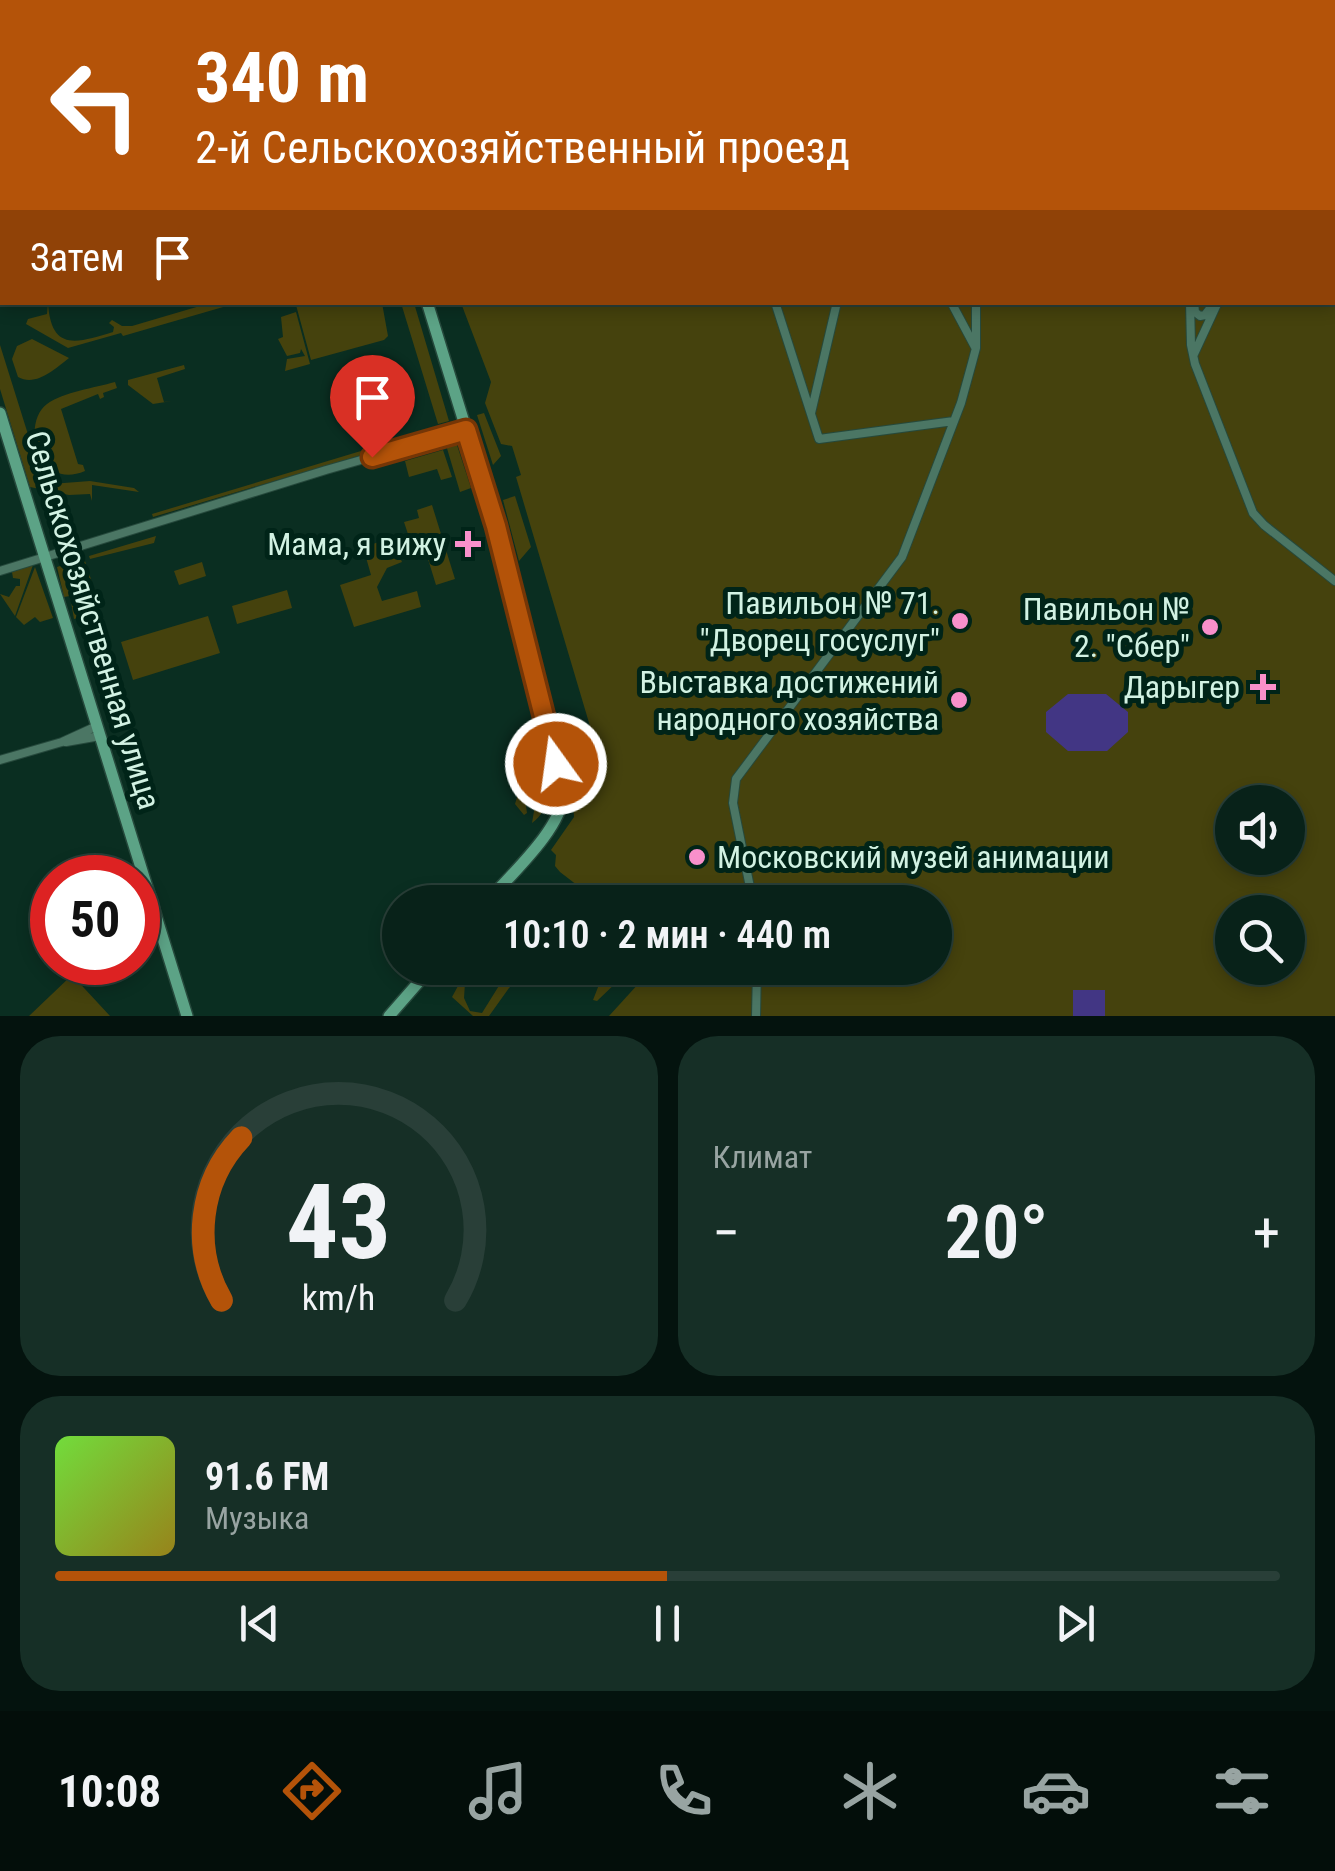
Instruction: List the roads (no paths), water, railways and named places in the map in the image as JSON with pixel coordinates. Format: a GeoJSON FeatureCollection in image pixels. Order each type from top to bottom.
{"type":"FeatureCollection","features":[{"type":"Feature","properties":{"kind":"main road"},"geometry":{"type":"LineString","coordinates":[[429,305],[496,526],[563,794],[561,811],[501,885]]}},
{"type":"Feature","properties":{"kind":"main road","name":"Сельскохозяйственная улица"},"geometry":{"type":"LineString","coordinates":[[0,412],[187,1016]]}},
{"type":"Feature","properties":{"kind":"main road"},"geometry":{"type":"LineString","coordinates":[[390,1016],[416,985]]}},
{"type":"Feature","properties":{"kind":"street"},"geometry":{"type":"LineString","coordinates":[[777,305],[819,440],[954,422]]}},
{"type":"Feature","properties":{"kind":"street"},"geometry":{"type":"LineString","coordinates":[[812,413],[835,305]]}},
{"type":"Feature","properties":{"kind":"street"},"geometry":{"type":"LineString","coordinates":[[953,305],[976,348]]}},
{"type":"Feature","properties":{"kind":"street"},"geometry":{"type":"LineString","coordinates":[[750,885],[733,803],[736,779],[898,566],[954,422],[976,348],[976,305]]}},
{"type":"Feature","properties":{"kind":"street"},"geometry":{"type":"LineString","coordinates":[[1192,305],[1194,358],[1253,512],[1335,580]]}},
{"type":"Feature","properties":{"kind":"street"},"geometry":{"type":"LineString","coordinates":[[1193,305],[1202,316],[1212,305]]}},
{"type":"Feature","properties":{"kind":"street"},"geometry":{"type":"LineString","coordinates":[[1194,358],[1197,341],[1214,305]]}},
{"type":"Feature","properties":{"kind":"street"},"geometry":{"type":"LineString","coordinates":[[959,316],[969,322],[976,316]]}},
{"type":"Feature","properties":{"kind":"street"},"geometry":{"type":"LineString","coordinates":[[0,571],[466,430]]}},
{"type":"Feature","properties":{"kind":"street"},"geometry":{"type":"LineString","coordinates":[[0,760],[98,731]]}},
{"type":"Feature","properties":{"kind":"street"},"geometry":{"type":"LineString","coordinates":[[756,1016],[757,985]]}},
{"type":"Feature","properties":{"kind":"place","name":"Мама, я вижу"},"geometry":{"type":"Point","coordinates":[468,544]}},
{"type":"Feature","properties":{"kind":"place","name":"Павильон № 71. \"Дворец госуслуг\""},"geometry":{"type":"Point","coordinates":[960,621]}},
{"type":"Feature","properties":{"kind":"place","name":"Павильон № 2. \"Сбер\""},"geometry":{"type":"Point","coordinates":[1210,627]}},
{"type":"Feature","properties":{"kind":"place","name":"Дарыгер"},"geometry":{"type":"Point","coordinates":[1263,687]}},
{"type":"Feature","properties":{"kind":"place","name":"Выставка достижений народного хозяйства"},"geometry":{"type":"Point","coordinates":[959,700]}},
{"type":"Feature","properties":{"kind":"place","name":"Московский музей анимации"},"geometry":{"type":"Point","coordinates":[697,857]}}]}
